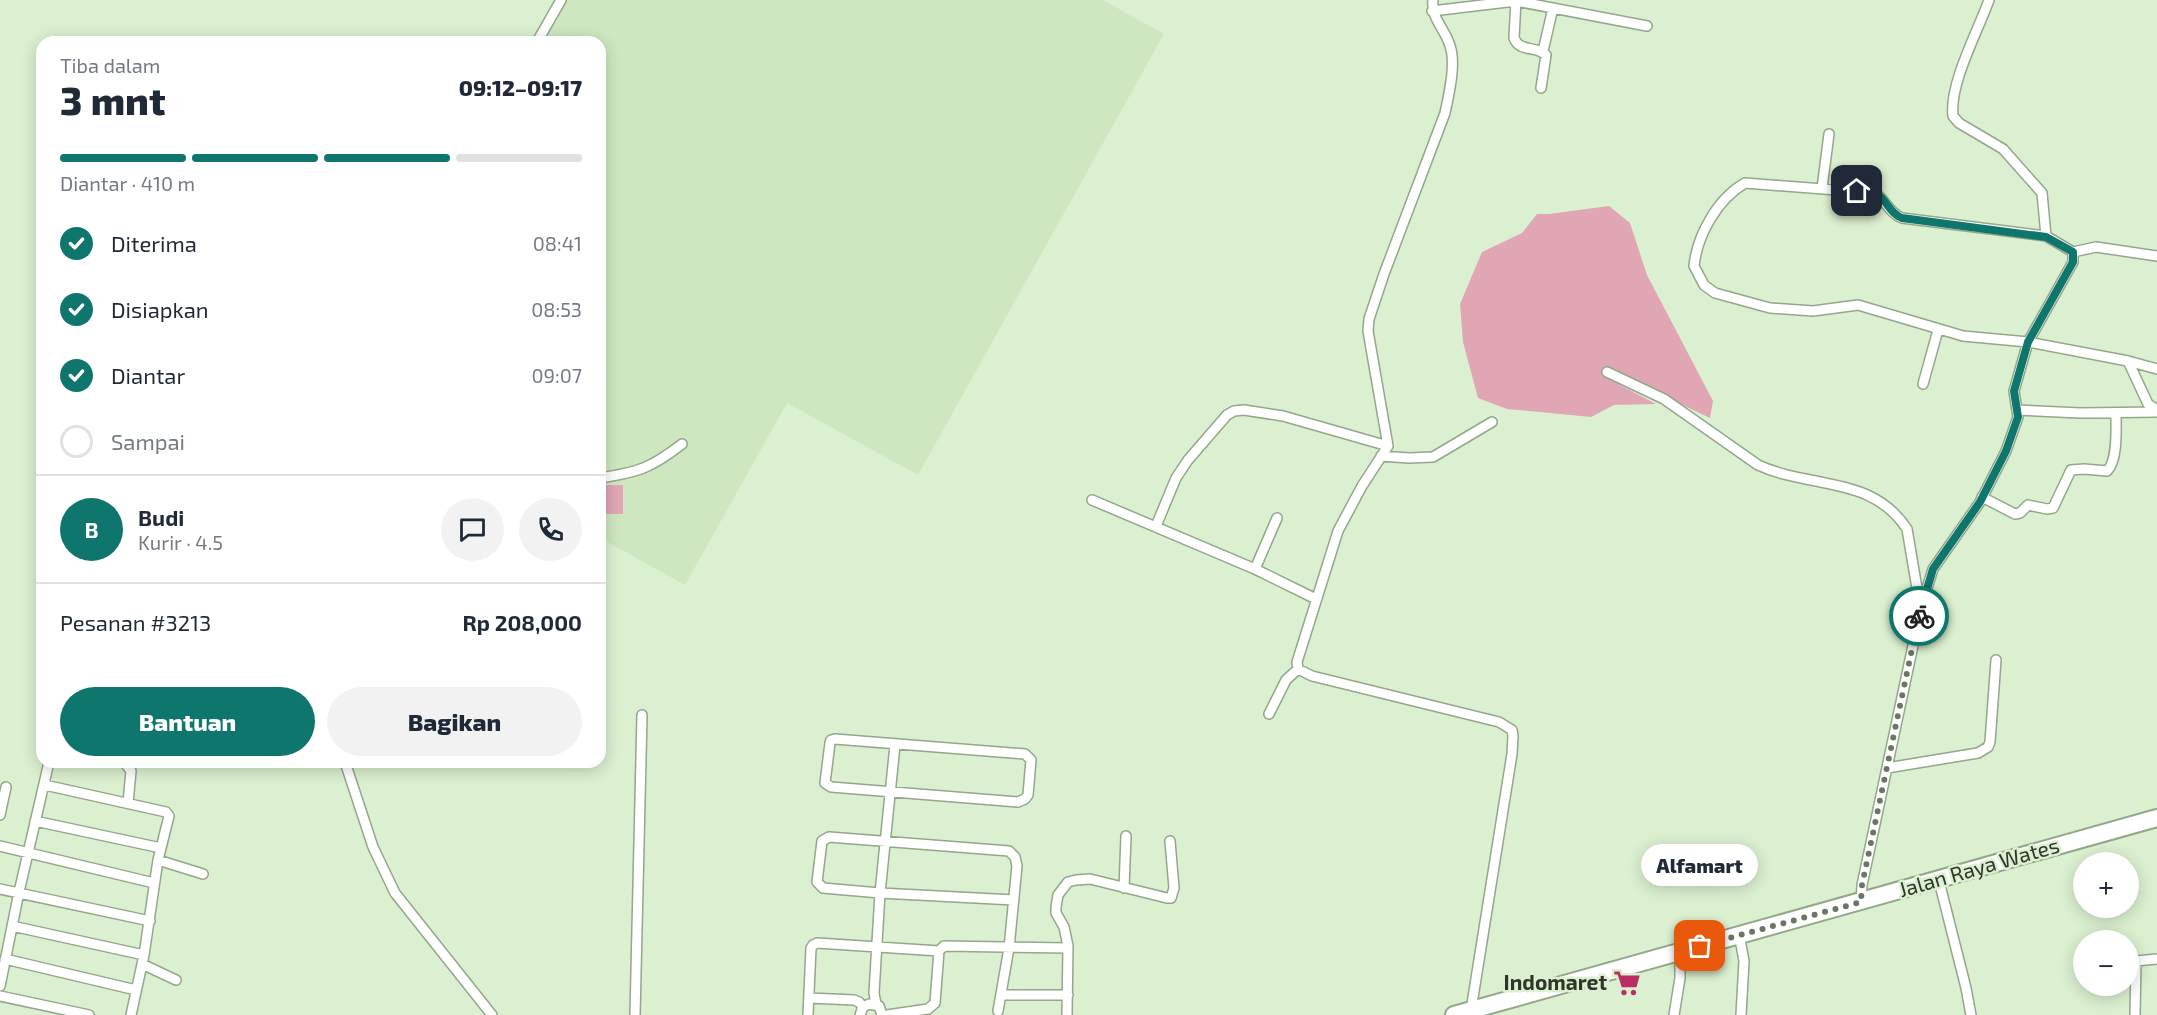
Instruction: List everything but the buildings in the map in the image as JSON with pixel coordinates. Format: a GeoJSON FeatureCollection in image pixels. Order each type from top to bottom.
{"type":"FeatureCollection","features":[{"type":"Feature","properties":{"kind":"highway","name":"Jalan Raya Wates"},"geometry":{"type":"LineString","coordinates":[[1488,1015],[1680,962],[1741,939],[1861,902],[2157,818]]}},
{"type":"Feature","properties":{"kind":"highway","name":"Jalan Raya Wates"},"geometry":{"type":"LineString","coordinates":[[1454,1015],[1941,889],[2157,828]]}},
{"type":"Feature","properties":{"kind":"street"},"geometry":{"type":"LineString","coordinates":[[540,36],[561,0]]}},
{"type":"Feature","properties":{"kind":"street"},"geometry":{"type":"LineString","coordinates":[[1269,714],[1286,680],[1298,669],[1298,654],[1338,531],[1362,486],[1388,446],[1368,331],[1369,319],[1445,113],[1450,87],[1450,45],[1432,11],[1433,0]]}},
{"type":"Feature","properties":{"kind":"street"},"geometry":{"type":"LineString","coordinates":[[1989,0],[1971,39],[1955,93],[1953,116],[1959,123],[2003,149],[2042,194],[2046,237]]}},
{"type":"Feature","properties":{"kind":"street"},"geometry":{"type":"LineString","coordinates":[[1432,11],[1516,1],[1647,26]]}},
{"type":"Feature","properties":{"kind":"street"},"geometry":{"type":"LineString","coordinates":[[1516,1],[1514,38],[1516,44],[1543,51]]}},
{"type":"Feature","properties":{"kind":"street"},"geometry":{"type":"LineString","coordinates":[[1541,88],[1546,57],[1543,51],[1553,8]]}},
{"type":"Feature","properties":{"kind":"street"},"geometry":{"type":"LineString","coordinates":[[1822,188],[1829,134]]}},
{"type":"Feature","properties":{"kind":"street"},"geometry":{"type":"LineString","coordinates":[[2157,256],[2096,248],[2073,252],[2046,237],[1902,218],[1891,212],[1887,203],[1875,193],[1745,183],[1718,207],[1699,243],[1694,266],[1704,285],[1715,292],[1770,308],[1813,311],[1858,305],[1963,336],[2028,342],[2128,360],[2157,369]]}},
{"type":"Feature","properties":{"kind":"street"},"geometry":{"type":"LineString","coordinates":[[1861,902],[1862,885],[1920,608],[1933,569],[1982,497],[2006,451],[2018,417],[2014,391],[2028,342],[2073,262],[2073,252]]}},
{"type":"Feature","properties":{"kind":"street"},"geometry":{"type":"LineString","coordinates":[[1923,384],[1938,330]]}},
{"type":"Feature","properties":{"kind":"street"},"geometry":{"type":"LineString","coordinates":[[2128,360],[2148,404],[2157,411]]}},
{"type":"Feature","properties":{"kind":"street"},"geometry":{"type":"LineString","coordinates":[[1607,372],[1664,399],[1758,465],[1774,472],[1864,492],[1881,501],[1900,518],[1907,529],[1920,608]]}},
{"type":"Feature","properties":{"kind":"street"},"geometry":{"type":"LineString","coordinates":[[1156,526],[1176,478],[1188,460],[1227,415],[1234,411],[1244,410],[1283,416],[1388,446]]}},
{"type":"Feature","properties":{"kind":"street"},"geometry":{"type":"LineString","coordinates":[[2016,410],[2080,413],[2157,411]]}},
{"type":"Feature","properties":{"kind":"street"},"geometry":{"type":"LineString","coordinates":[[1982,497],[2015,514],[2020,513],[2028,505],[2053,508],[2071,471],[2084,469],[2107,471],[2111,467],[2115,445],[2116,412]]}},
{"type":"Feature","properties":{"kind":"street"},"geometry":{"type":"LineString","coordinates":[[1382,456],[1433,457],[1492,422]]}},
{"type":"Feature","properties":{"kind":"street"},"geometry":{"type":"LineString","coordinates":[[606,477],[646,469],[682,444]]}},
{"type":"Feature","properties":{"kind":"street"},"geometry":{"type":"LineString","coordinates":[[1092,500],[1255,569],[1316,599]]}},
{"type":"Feature","properties":{"kind":"street"},"geometry":{"type":"LineString","coordinates":[[1255,569],[1277,518]]}},
{"type":"Feature","properties":{"kind":"street"},"geometry":{"type":"LineString","coordinates":[[1887,768],[1978,753],[1988,747],[1996,660]]}},
{"type":"Feature","properties":{"kind":"street"},"geometry":{"type":"LineString","coordinates":[[1298,669],[1312,676],[1499,722],[1512,730],[1512,754],[1471,1010]]}},
{"type":"Feature","properties":{"kind":"street"},"geometry":{"type":"LineString","coordinates":[[635,1015],[642,715]]}},
{"type":"Feature","properties":{"kind":"street"},"geometry":{"type":"LineString","coordinates":[[831,740],[895,745],[1025,754],[1031,760],[1027,797],[1018,802],[890,793],[831,787],[825,783],[831,740]]}},
{"type":"Feature","properties":{"kind":"street"},"geometry":{"type":"LineString","coordinates":[[882,1015],[876,1004],[874,993],[876,948],[895,745]]}},
{"type":"Feature","properties":{"kind":"street"},"geometry":{"type":"LineString","coordinates":[[0,984],[18,892],[48,768]]}},
{"type":"Feature","properties":{"kind":"street"},"geometry":{"type":"LineString","coordinates":[[128,803],[131,771],[129,768]]}},
{"type":"Feature","properties":{"kind":"street"},"geometry":{"type":"LineString","coordinates":[[347,768],[373,847],[395,893],[492,1015]]}},
{"type":"Feature","properties":{"kind":"street"},"geometry":{"type":"LineString","coordinates":[[45,785],[128,803],[168,814],[170,818],[158,860],[150,921],[131,1015]]}},
{"type":"Feature","properties":{"kind":"street"},"geometry":{"type":"LineString","coordinates":[[0,815],[6,787]]}},
{"type":"Feature","properties":{"kind":"street"},"geometry":{"type":"LineString","coordinates":[[35,821],[161,848]]}},
{"type":"Feature","properties":{"kind":"street"},"geometry":{"type":"LineString","coordinates":[[1124,888],[1126,836]]}},
{"type":"Feature","properties":{"kind":"street"},"geometry":{"type":"LineString","coordinates":[[998,1011],[1009,948],[1014,900],[1016,862],[1009,851],[886,840],[824,838],[817,882],[823,888],[1014,900]]}},
{"type":"Feature","properties":{"kind":"street"},"geometry":{"type":"LineString","coordinates":[[1067,1015],[1068,948],[1064,927],[1056,907],[1058,895],[1068,882],[1084,879],[1171,898],[1174,888],[1170,841]]}},
{"type":"Feature","properties":{"kind":"street"},"geometry":{"type":"LineString","coordinates":[[0,846],[154,884]]}},
{"type":"Feature","properties":{"kind":"street"},"geometry":{"type":"LineString","coordinates":[[158,860],[203,874]]}},
{"type":"Feature","properties":{"kind":"street"},"geometry":{"type":"LineString","coordinates":[[0,889],[150,921]]}},
{"type":"Feature","properties":{"kind":"street"},"geometry":{"type":"LineString","coordinates":[[1941,889],[1971,1015]]}},
{"type":"Feature","properties":{"kind":"street"},"geometry":{"type":"LineString","coordinates":[[12,926],[143,960],[176,980]]}},
{"type":"Feature","properties":{"kind":"street"},"geometry":{"type":"LineString","coordinates":[[1741,939],[1744,981],[1741,1015]]}},
{"type":"Feature","properties":{"kind":"street"},"geometry":{"type":"LineString","coordinates":[[808,1015],[811,948],[817,943],[939,951]]}},
{"type":"Feature","properties":{"kind":"street"},"geometry":{"type":"LineString","coordinates":[[887,1015],[932,1007],[935,1003],[939,951],[944,946],[1068,948]]}},
{"type":"Feature","properties":{"kind":"street"},"geometry":{"type":"LineString","coordinates":[[5,959],[136,990]]}},
{"type":"Feature","properties":{"kind":"street"},"geometry":{"type":"LineString","coordinates":[[2135,1015],[2136,961],[2157,959]]}},
{"type":"Feature","properties":{"kind":"street"},"geometry":{"type":"LineString","coordinates":[[1674,1015],[1680,962]]}},
{"type":"Feature","properties":{"kind":"street"},"geometry":{"type":"LineString","coordinates":[[1006,995],[1068,995]]}},
{"type":"Feature","properties":{"kind":"street"},"geometry":{"type":"LineString","coordinates":[[0,996],[89,1015]]}},
{"type":"Feature","properties":{"kind":"street"},"geometry":{"type":"LineString","coordinates":[[808,998],[854,1000],[859,1002],[861,1011],[869,1004],[876,1004]]}},
{"type":"Feature","properties":{"kind":"shaded area"},"geometry":{"type":"Polygon","coordinates":[[[565,0],[1103,0],[1164,34],[918,475],[787,403],[685,585],[606,541],[606,36],[545,36],[565,0]]]}},
{"type":"Feature","properties":{"kind":"shaded area"},"geometry":{"type":"Polygon","coordinates":[[[1609,206],[1630,223],[1647,275],[1713,401],[1710,418],[1620,375],[1617,380],[1620,385],[1656,404],[1614,405],[1591,417],[1507,409],[1478,398],[1463,342],[1460,304],[1482,252],[1522,233],[1537,214],[1609,206]]]}},
{"type":"Feature","properties":{"kind":"shaded area"},"geometry":{"type":"Polygon","coordinates":[[[606,485],[623,485],[623,514],[606,514],[606,485]]]}},
{"type":"Feature","properties":{"kind":"way so far"},"geometry":{"type":"LineString","coordinates":[[1700,946],[1861,902],[1862,885],[1919,616]]}},
{"type":"Feature","properties":{"kind":"place","name":"Alfamart"},"geometry":{"type":"Point","coordinates":[1700,946]}},
{"type":"Feature","properties":{"kind":"place","name":"Indomaret"},"geometry":{"type":"Point","coordinates":[1627,983]}},
{"type":"Feature","properties":{"kind":"route"},"geometry":{"type":"LineString","coordinates":[[1857,191],[1879,195],[1895,216],[1902,218],[2046,237],[2073,252],[2073,262],[2028,342],[2014,391],[2018,417],[2006,451],[1980,502],[1933,569],[1919,616]]}}]}
